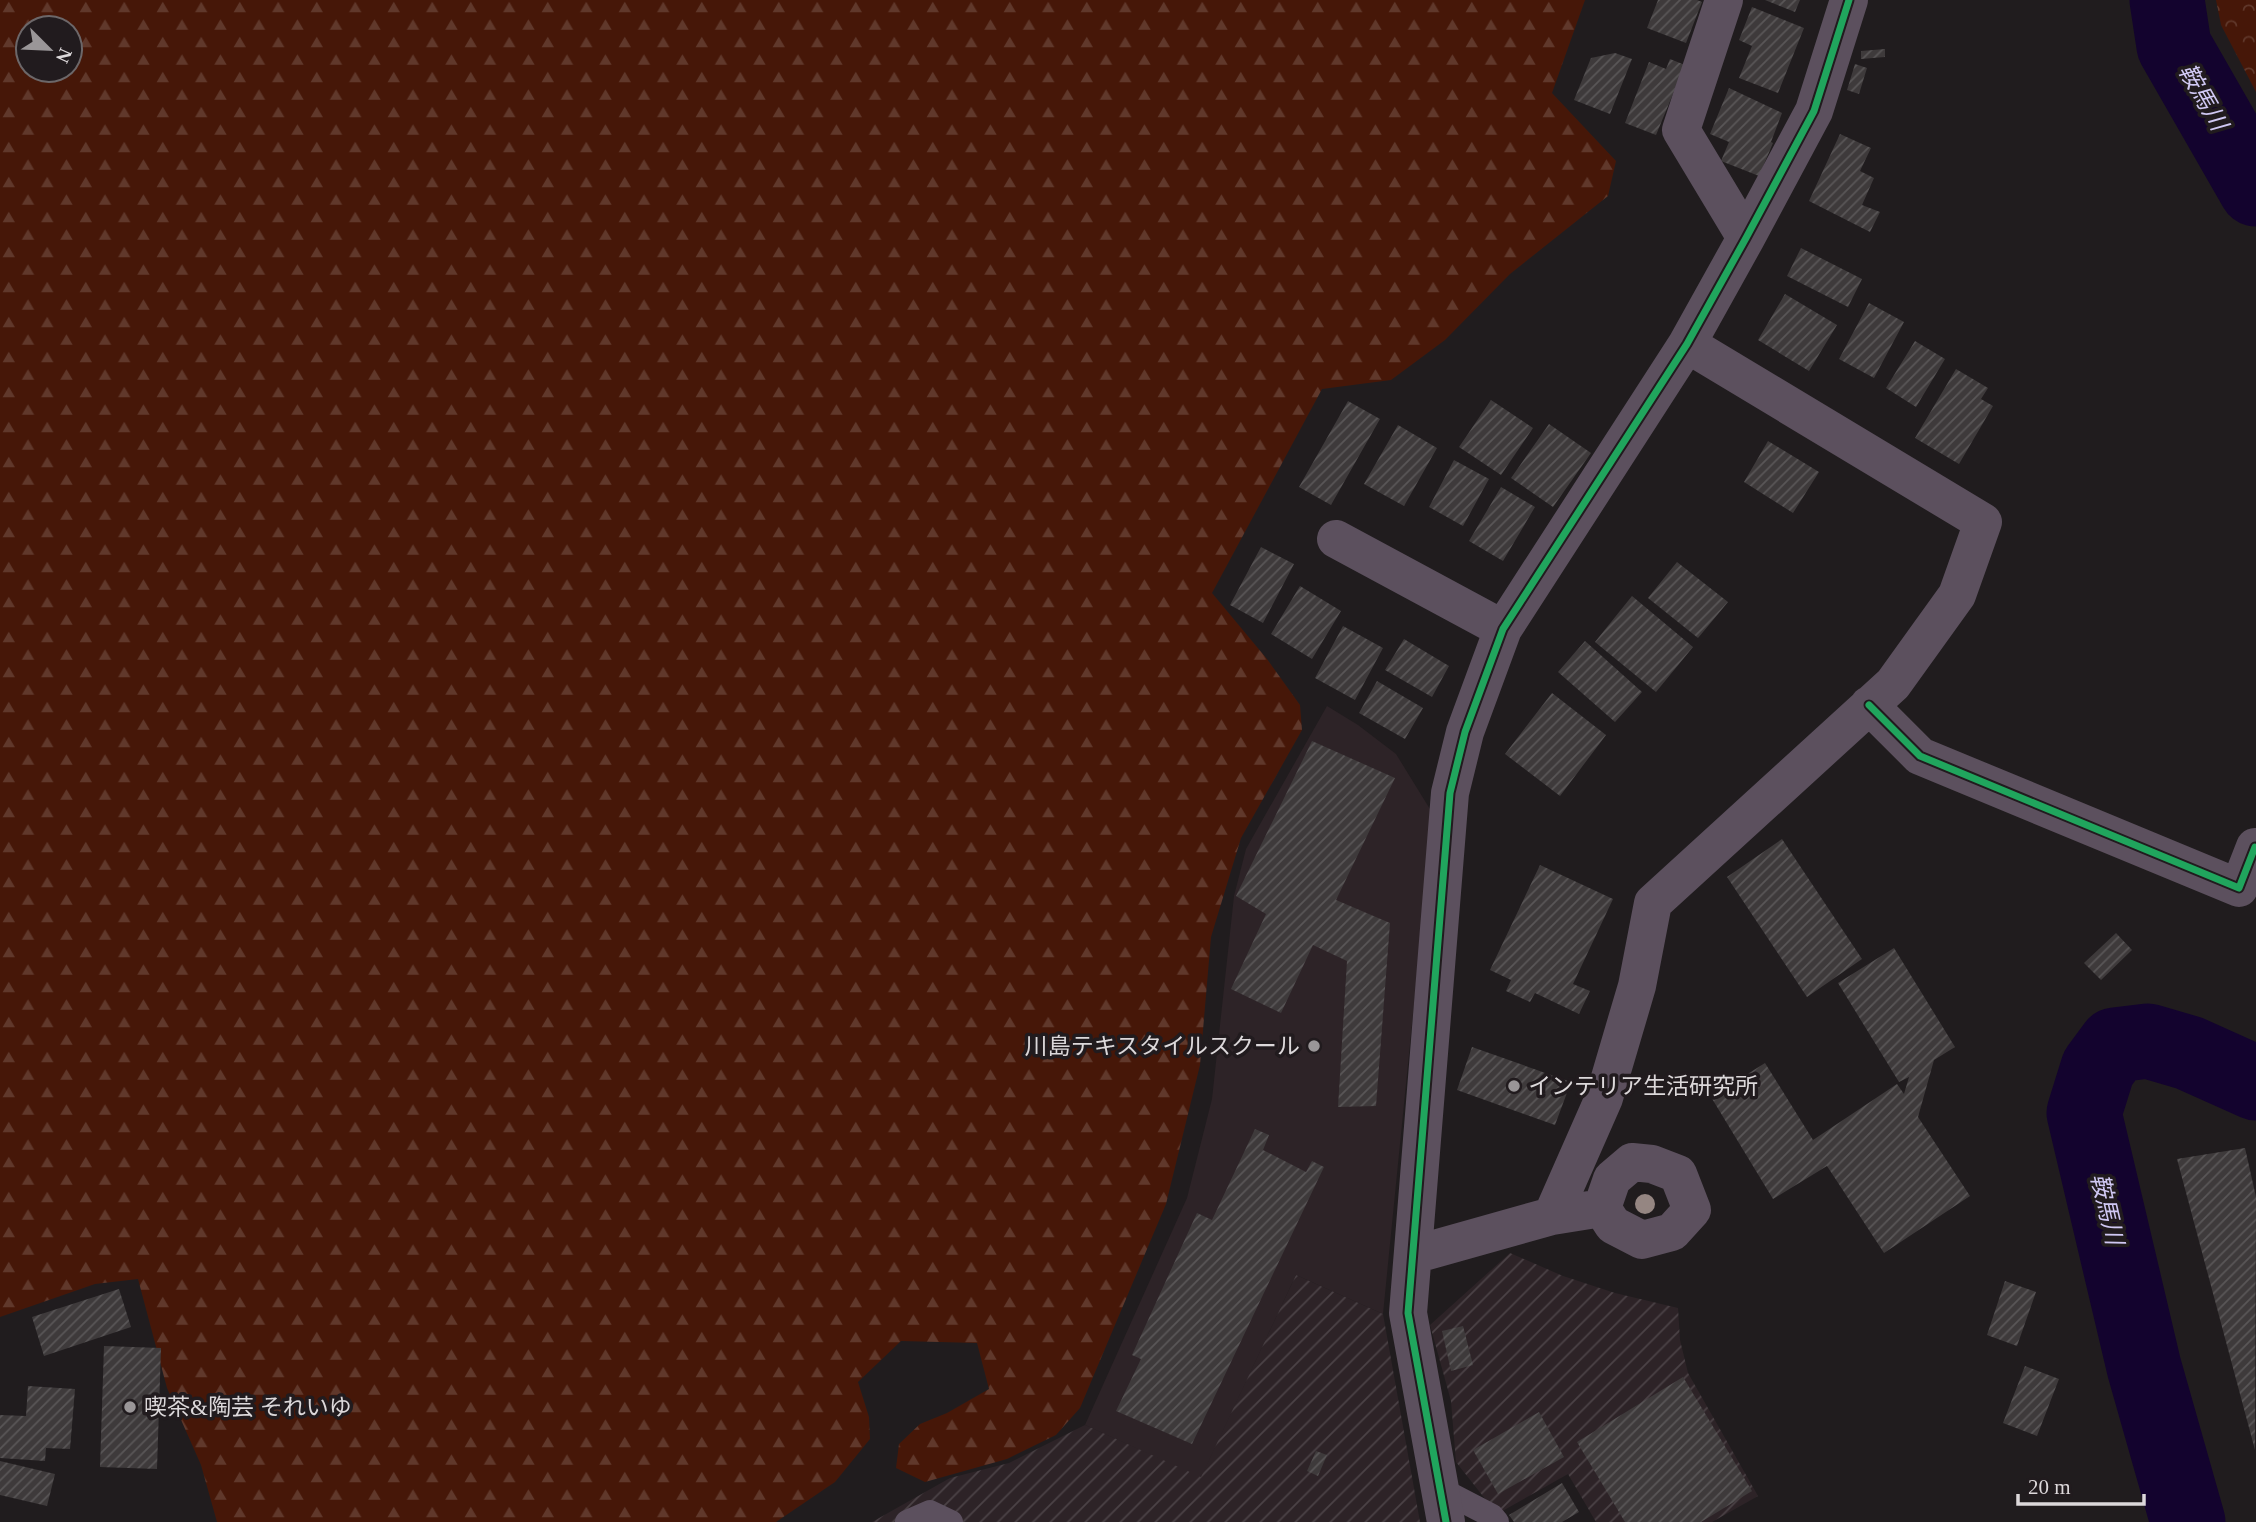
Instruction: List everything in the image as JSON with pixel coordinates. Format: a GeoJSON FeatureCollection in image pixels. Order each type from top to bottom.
{"type":"FeatureCollection","features":[{"type":"Feature","properties":{"kind":"street"},"geometry":{"type":"LineString","coordinates":[[1724,0],[1681,130],[1746,238]]}},
{"type":"Feature","properties":{"kind":"street"},"geometry":{"type":"LineString","coordinates":[[1443,1506],[1408,1312],[1450,793],[1465,732],[1503,629],[1687,344],[1814,111],[1849,0]]}},
{"type":"Feature","properties":{"kind":"street"},"geometry":{"type":"LineString","coordinates":[[1552,1216],[1604,1098],[1637,986],[1653,903],[1893,684],[1956,594],[1983,522],[1687,344]]}},
{"type":"Feature","properties":{"kind":"street"},"geometry":{"type":"LineString","coordinates":[[1336,539],[1503,629]]}},
{"type":"Feature","properties":{"kind":"street"},"geometry":{"type":"LineString","coordinates":[[1869,705],[1920,756],[2239,888],[2255,847]]}},
{"type":"Feature","properties":{"kind":"street"},"geometry":{"type":"LineString","coordinates":[[1413,1255],[1552,1216],[1601,1208]]}},
{"type":"Feature","properties":{"kind":"lane"},"geometry":{"type":"LineString","coordinates":[[1443,1506],[1492,1516],[1497,1522]]}},
{"type":"Feature","properties":{"kind":"lane"},"geometry":{"type":"LineString","coordinates":[[907,1522],[930,1512],[951,1522]]}},
{"type":"Feature","properties":{"kind":"shaded area","name":"川島テキスタイルスクール"},"geometry":{"type":"Polygon","coordinates":[[[1327,706],[1358,725],[1396,754],[1433,814],[1383,1314],[1296,1275],[1201,1478],[1085,1425],[1187,1198],[1212,1099],[1234,896],[1246,849],[1327,706]]]}},
{"type":"Feature","properties":{"kind":"shaded area"},"geometry":{"type":"Polygon","coordinates":[[[1510,1253],[1563,1276],[1615,1293],[1678,1308],[1680,1340],[1688,1373],[1758,1496],[1712,1522],[1596,1522],[1568,1474],[1497,1514],[1456,1462],[1451,1401],[1430,1325],[1510,1253]]]}},
{"type":"Feature","properties":{"kind":"shaded area"},"geometry":{"type":"Polygon","coordinates":[[[1296,1275],[1383,1314],[1420,1522],[872,1522],[950,1478],[1009,1463],[1085,1425],[1201,1477],[1296,1275]]]}},
{"type":"Feature","properties":{"kind":"green space"},"geometry":{"type":"Polygon","coordinates":[[[0,0],[1585,0],[1552,93],[1616,161],[1608,196],[1510,274],[1445,340],[1391,380],[1322,389],[1212,593],[1267,659],[1300,705],[1302,730],[1241,838],[1211,937],[1200,1065],[1166,1204],[1080,1408],[1056,1435],[1007,1459],[925,1482],[896,1468],[899,1444],[920,1424],[947,1413],[989,1389],[977,1343],[901,1341],[858,1382],[869,1417],[870,1439],[835,1482],[776,1522],[217,1522],[201,1465],[167,1388],[138,1279],[95,1284],[0,1317],[0,0]]]}},
{"type":"Feature","properties":{"kind":"green space"},"geometry":{"type":"Polygon","coordinates":[[[2216,0],[2256,0],[2256,92],[2221,25],[2216,0]]]}},
{"type":"Feature","properties":{"kind":"building"},"geometry":{"type":"Polygon","coordinates":[[[1658,0],[1702,2],[1686,43],[1647,28],[1658,0]]]}},
{"type":"Feature","properties":{"kind":"building"},"geometry":{"type":"Polygon","coordinates":[[[1765,0],[1800,0],[1795,12],[1765,0]]]}},
{"type":"Feature","properties":{"kind":"building"},"geometry":{"type":"Polygon","coordinates":[[[1752,7],[1804,28],[1778,93],[1739,78],[1752,46],[1739,40],[1752,7]]]}},
{"type":"Feature","properties":{"kind":"building"},"geometry":{"type":"Polygon","coordinates":[[[1885,49],[1885,57],[1861,59],[1861,51],[1885,49]]]}},
{"type":"Feature","properties":{"kind":"building"},"geometry":{"type":"Polygon","coordinates":[[[1615,53],[1632,59],[1610,114],[1574,100],[1591,58],[1615,53]]]}},
{"type":"Feature","properties":{"kind":"building"},"geometry":{"type":"Polygon","coordinates":[[[1670,59],[1685,65],[1656,135],[1625,123],[1649,62],[1666,69],[1670,59]]]}},
{"type":"Feature","properties":{"kind":"building"},"geometry":{"type":"Polygon","coordinates":[[[1855,64],[1867,68],[1859,94],[1847,90],[1855,64]]]}},
{"type":"Feature","properties":{"kind":"building"},"geometry":{"type":"Polygon","coordinates":[[[1729,88],[1782,113],[1759,176],[1721,161],[1729,142],[1710,134],[1729,88]]]}},
{"type":"Feature","properties":{"kind":"building"},"geometry":{"type":"Polygon","coordinates":[[[1840,134],[1871,148],[1860,171],[1874,178],[1862,205],[1880,212],[1870,232],[1809,201],[1840,134]]]}},
{"type":"Feature","properties":{"kind":"building"},"geometry":{"type":"Polygon","coordinates":[[[1801,248],[1862,279],[1848,307],[1787,276],[1801,248]]]}},
{"type":"Feature","properties":{"kind":"building"},"geometry":{"type":"Polygon","coordinates":[[[1785,294],[1837,325],[1809,371],[1758,340],[1785,294]]]}},
{"type":"Feature","properties":{"kind":"building"},"geometry":{"type":"Polygon","coordinates":[[[1869,303],[1904,322],[1874,378],[1839,359],[1869,303]]]}},
{"type":"Feature","properties":{"kind":"building"},"geometry":{"type":"Polygon","coordinates":[[[1915,341],[1945,359],[1916,407],[1886,388],[1915,341]]]}},
{"type":"Feature","properties":{"kind":"building"},"geometry":{"type":"Polygon","coordinates":[[[1956,369],[1988,388],[1981,399],[1993,406],[1959,464],[1915,438],[1956,369]]]}},
{"type":"Feature","properties":{"kind":"building"},"geometry":{"type":"Polygon","coordinates":[[[1491,400],[1533,428],[1501,475],[1459,447],[1491,400]]]}},
{"type":"Feature","properties":{"kind":"building"},"geometry":{"type":"Polygon","coordinates":[[[1348,401],[1380,419],[1331,505],[1299,487],[1348,401]]]}},
{"type":"Feature","properties":{"kind":"building"},"geometry":{"type":"Polygon","coordinates":[[[1549,424],[1591,453],[1553,507],[1511,478],[1549,424]]]}},
{"type":"Feature","properties":{"kind":"building"},"geometry":{"type":"Polygon","coordinates":[[[1398,425],[1437,448],[1404,506],[1364,484],[1398,425]]]}},
{"type":"Feature","properties":{"kind":"building"},"geometry":{"type":"Polygon","coordinates":[[[1768,441],[1819,472],[1793,513],[1744,482],[1768,441]]]}},
{"type":"Feature","properties":{"kind":"building"},"geometry":{"type":"Polygon","coordinates":[[[1454,460],[1489,479],[1463,526],[1429,507],[1454,460]]]}},
{"type":"Feature","properties":{"kind":"building"},"geometry":{"type":"Polygon","coordinates":[[[1501,487],[1535,507],[1503,561],[1469,541],[1501,487]]]}},
{"type":"Feature","properties":{"kind":"building"},"geometry":{"type":"Polygon","coordinates":[[[1261,547],[1294,564],[1263,623],[1230,605],[1261,547]]]}},
{"type":"Feature","properties":{"kind":"building"},"geometry":{"type":"Polygon","coordinates":[[[1677,562],[1728,602],[1698,638],[1648,598],[1677,562]]]}},
{"type":"Feature","properties":{"kind":"building"},"geometry":{"type":"Polygon","coordinates":[[[1300,586],[1341,611],[1312,659],[1271,634],[1300,586]]]}},
{"type":"Feature","properties":{"kind":"building"},"geometry":{"type":"Polygon","coordinates":[[[1632,596],[1693,647],[1656,692],[1595,642],[1632,596]]]}},
{"type":"Feature","properties":{"kind":"building"},"geometry":{"type":"Polygon","coordinates":[[[1343,626],[1383,648],[1355,700],[1315,678],[1343,626]]]}},
{"type":"Feature","properties":{"kind":"building"},"geometry":{"type":"Polygon","coordinates":[[[1404,639],[1449,666],[1432,697],[1385,670],[1404,639]]]}},
{"type":"Feature","properties":{"kind":"building"},"geometry":{"type":"Polygon","coordinates":[[[1585,641],[1642,692],[1615,722],[1558,672],[1585,641]]]}},
{"type":"Feature","properties":{"kind":"building"},"geometry":{"type":"Polygon","coordinates":[[[1377,681],[1423,708],[1405,739],[1359,713],[1377,681]]]}},
{"type":"Feature","properties":{"kind":"building"},"geometry":{"type":"Polygon","coordinates":[[[1552,693],[1606,735],[1560,796],[1505,754],[1552,693]]]}},
{"type":"Feature","properties":{"kind":"building"},"geometry":{"type":"Polygon","coordinates":[[[1312,741],[1395,778],[1336,900],[1390,923],[1376,1106],[1338,1107],[1347,961],[1313,945],[1281,1013],[1231,989],[1266,914],[1236,896],[1312,741]]]}},
{"type":"Feature","properties":{"kind":"building"},"geometry":{"type":"Polygon","coordinates":[[[1782,839],[1862,959],[1807,997],[1727,877],[1782,839]]]}},
{"type":"Feature","properties":{"kind":"building"},"geometry":{"type":"Polygon","coordinates":[[[1540,865],[1613,899],[1573,984],[1590,991],[1579,1014],[1535,993],[1530,1002],[1506,991],[1511,980],[1490,970],[1540,865]]]}},
{"type":"Feature","properties":{"kind":"building"},"geometry":{"type":"Polygon","coordinates":[[[2116,933],[2132,950],[2101,980],[2084,963],[2116,933]]]}},
{"type":"Feature","properties":{"kind":"building"},"geometry":{"type":"Polygon","coordinates":[[[1894,948],[1955,1047],[1934,1060],[1918,1117],[1970,1196],[1884,1253],[1827,1166],[1773,1199],[1711,1097],[1765,1063],[1813,1140],[1897,1084],[1904,1094],[1909,1077],[1899,1082],[1838,983],[1894,948]]]}},
{"type":"Feature","properties":{"kind":"building","name":"インテリア生活研究所"},"geometry":{"type":"Polygon","coordinates":[[[1472,1047],[1571,1082],[1555,1125],[1457,1090],[1472,1047]]]}},
{"type":"Feature","properties":{"kind":"building"},"geometry":{"type":"Polygon","coordinates":[[[1255,1129],[1269,1135],[1263,1150],[1306,1172],[1312,1161],[1324,1167],[1192,1444],[1116,1411],[1141,1359],[1132,1355],[1197,1213],[1212,1220],[1255,1129]]]}},
{"type":"Feature","properties":{"kind":"building"},"geometry":{"type":"Polygon","coordinates":[[[2245,1148],[2256,1197],[2255,1450],[2177,1159],[2245,1148]]]}},
{"type":"Feature","properties":{"kind":"building"},"geometry":{"type":"Polygon","coordinates":[[[2005,1281],[2036,1292],[2017,1346],[1987,1335],[2005,1281]]]}},
{"type":"Feature","properties":{"kind":"building"},"geometry":{"type":"Polygon","coordinates":[[[119,1289],[131,1327],[44,1356],[32,1317],[119,1289]]]}},
{"type":"Feature","properties":{"kind":"building"},"geometry":{"type":"Polygon","coordinates":[[[1463,1326],[1473,1365],[1451,1371],[1442,1331],[1463,1326]]]}},
{"type":"Feature","properties":{"kind":"building","name":"喫茶&陶芸 それいゆ"},"geometry":{"type":"Polygon","coordinates":[[[104,1346],[161,1348],[157,1469],[100,1467],[104,1346]]]}},
{"type":"Feature","properties":{"kind":"building"},"geometry":{"type":"Polygon","coordinates":[[[2025,1366],[2059,1379],[2037,1436],[2003,1423],[2025,1366]]]}},
{"type":"Feature","properties":{"kind":"building"},"geometry":{"type":"Polygon","coordinates":[[[1683,1377],[1752,1491],[1701,1522],[1625,1522],[1577,1442],[1683,1377]]]}},
{"type":"Feature","properties":{"kind":"building"},"geometry":{"type":"Polygon","coordinates":[[[28,1386],[75,1389],[70,1449],[46,1448],[45,1461],[0,1458],[0,1415],[26,1416],[28,1386]]]}},
{"type":"Feature","properties":{"kind":"building"},"geometry":{"type":"Polygon","coordinates":[[[1539,1412],[1564,1457],[1498,1494],[1473,1450],[1539,1412]]]}},
{"type":"Feature","properties":{"kind":"building"},"geometry":{"type":"Polygon","coordinates":[[[1316,1451],[1327,1455],[1318,1476],[1307,1471],[1316,1451]]]}},
{"type":"Feature","properties":{"kind":"building"},"geometry":{"type":"Polygon","coordinates":[[[0,1461],[55,1474],[47,1506],[0,1495],[0,1461]]]}},
{"type":"Feature","properties":{"kind":"building"},"geometry":{"type":"Polygon","coordinates":[[[1562,1483],[1579,1512],[1562,1522],[1514,1522],[1509,1515],[1562,1483]]]}},
{"type":"Feature","properties":{"kind":"waterway","name":"鞍馬川"},"geometry":{"type":"LineString","coordinates":[[2167,0],[2174,46],[2256,189]]}},
{"type":"Feature","properties":{"kind":"waterway","name":"鞍馬川"},"geometry":{"type":"LineString","coordinates":[[2188,1522],[2144,1367],[2084,1113],[2098,1068],[2115,1045],[2148,1041],[2189,1053],[2256,1083]]}},
{"type":"Feature","properties":{"kind":"cycle path"},"geometry":{"type":"LineString","coordinates":[[1446,1522],[1408,1313],[1450,793],[1465,732],[1503,629],[1687,344],[1814,111],[1849,0]]}},
{"type":"Feature","properties":{"kind":"cycle path"},"geometry":{"type":"LineString","coordinates":[[1869,705],[1920,756],[2239,888],[2255,847]]}},
{"type":"Feature","properties":{"kind":"place","name":"川島テキスタイルスクール"},"geometry":{"type":"Point","coordinates":[1314,1046]}},
{"type":"Feature","properties":{"kind":"place","name":"インテリア生活研究所"},"geometry":{"type":"Point","coordinates":[1514,1086]}},
{"type":"Feature","properties":{"kind":"place","name":"喫茶&陶芸 それいゆ"},"geometry":{"type":"Point","coordinates":[130,1407]}}]}
